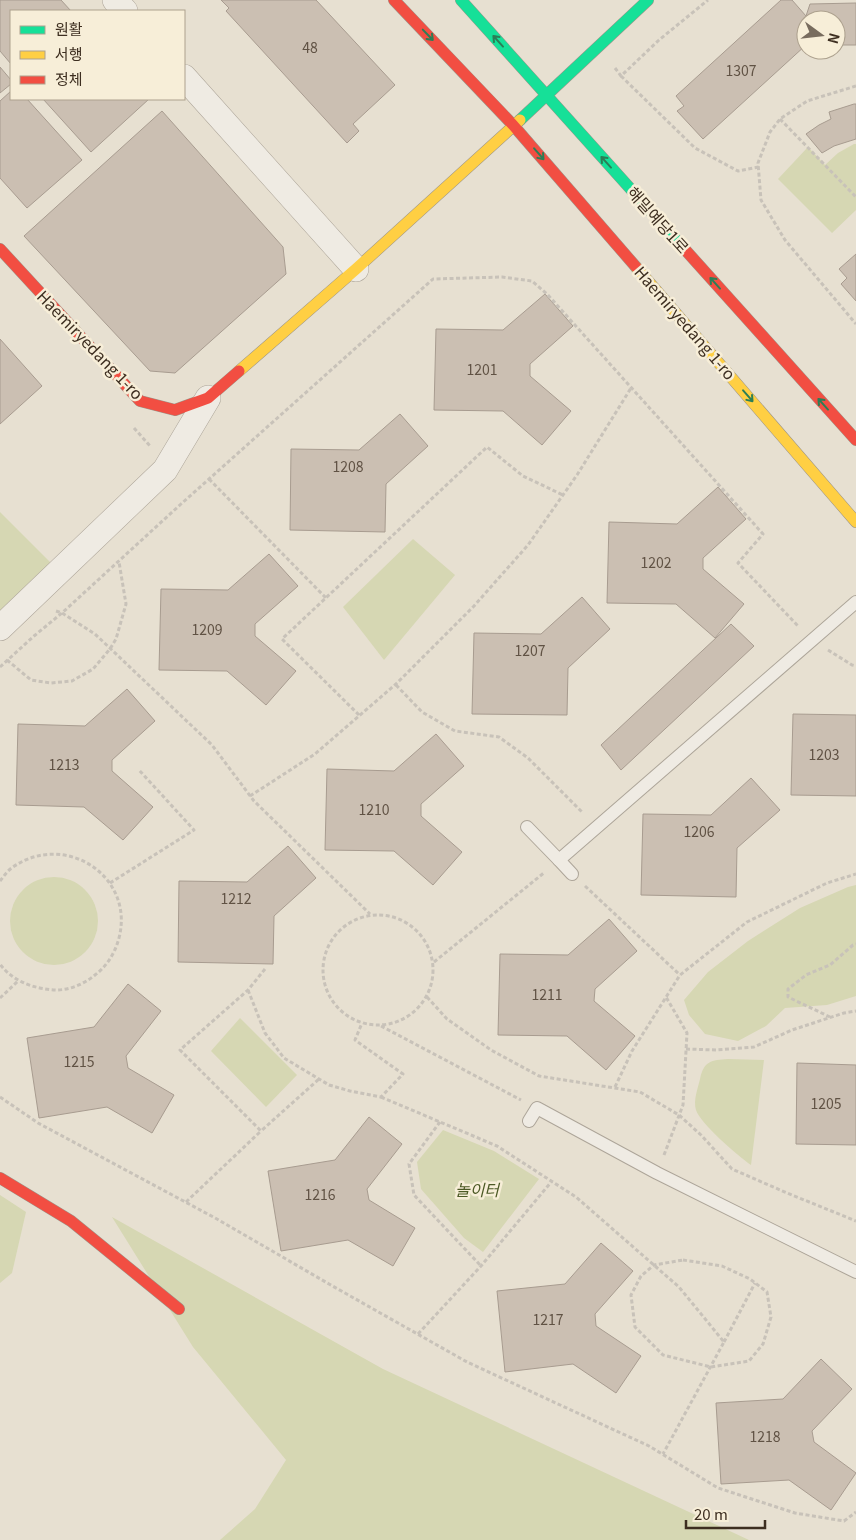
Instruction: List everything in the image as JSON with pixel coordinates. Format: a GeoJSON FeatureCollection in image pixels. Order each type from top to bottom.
{"type":"FeatureCollection","features":[{"type":"Feature","properties":{"kind":"street"},"geometry":{"type":"LineString","coordinates":[[115,0],[124,10]]}},
{"type":"Feature","properties":{"kind":"street","name":"Haemiryedang 1-ro"},"geometry":{"type":"LineString","coordinates":[[394,0],[513,125],[856,522]]}},
{"type":"Feature","properties":{"kind":"street","name":"해밀예당1로"},"geometry":{"type":"LineString","coordinates":[[461,0],[856,440]]}},
{"type":"Feature","properties":{"kind":"street"},"geometry":{"type":"LineString","coordinates":[[513,125],[648,0]]}},
{"type":"Feature","properties":{"kind":"street"},"geometry":{"type":"LineString","coordinates":[[185,77],[356,268]]}},
{"type":"Feature","properties":{"kind":"street","name":"Haemiryedang 1-ro"},"geometry":{"type":"LineString","coordinates":[[0,250],[140,401],[175,410],[208,398],[356,268],[513,125]]}},
{"type":"Feature","properties":{"kind":"street"},"geometry":{"type":"LineString","coordinates":[[0,628],[165,470],[208,398]]}},
{"type":"Feature","properties":{"kind":"street"},"geometry":{"type":"LineString","coordinates":[[0,1178],[71,1220],[179,1309]]}},
{"type":"Feature","properties":{"kind":"lane"},"geometry":{"type":"LineString","coordinates":[[559,860],[856,602]]}},
{"type":"Feature","properties":{"kind":"lane"},"geometry":{"type":"LineString","coordinates":[[528,827],[572,874]]}},
{"type":"Feature","properties":{"kind":"lane"},"geometry":{"type":"LineString","coordinates":[[530,1121],[536,1108],[657,1173],[856,1272]]}},
{"type":"Feature","properties":{"kind":"path"},"geometry":{"type":"LineString","coordinates":[[620,76],[659,40],[708,0]]}},
{"type":"Feature","properties":{"kind":"path"},"geometry":{"type":"LineString","coordinates":[[600,46],[620,76],[696,148],[738,171],[758,167]]}},
{"type":"Feature","properties":{"kind":"path"},"geometry":{"type":"LineString","coordinates":[[856,86],[807,101],[780,119],[770,132],[758,167],[761,200],[785,240],[856,324]]}},
{"type":"Feature","properties":{"kind":"path"},"geometry":{"type":"LineString","coordinates":[[780,119],[856,197]]}},
{"type":"Feature","properties":{"kind":"path"},"geometry":{"type":"LineString","coordinates":[[0,667],[433,279],[502,277],[532,281],[547,294],[763,534],[738,563],[812,641],[856,666]]}},
{"type":"Feature","properties":{"kind":"path"},"geometry":{"type":"LineString","coordinates":[[250,796],[315,754],[396,684],[474,606],[528,545],[563,495],[631,388]]}},
{"type":"Feature","properties":{"kind":"path"},"geometry":{"type":"LineString","coordinates":[[129,422],[150,444],[151,452]]}},
{"type":"Feature","properties":{"kind":"path"},"geometry":{"type":"LineString","coordinates":[[359,716],[282,639],[488,447],[523,476],[563,495]]}},
{"type":"Feature","properties":{"kind":"path"},"geometry":{"type":"LineString","coordinates":[[208,479],[326,598]]}},
{"type":"Feature","properties":{"kind":"path"},"geometry":{"type":"LineString","coordinates":[[7,660],[31,680],[51,683],[72,681],[92,669],[110,649],[116,638],[126,604],[119,561]]}},
{"type":"Feature","properties":{"kind":"path"},"geometry":{"type":"LineString","coordinates":[[28,601],[62,613],[94,634],[212,745],[254,801],[370,914]]}},
{"type":"Feature","properties":{"kind":"path"},"geometry":{"type":"LineString","coordinates":[[396,684],[422,712],[455,731],[499,737],[528,758],[597,828]]}},
{"type":"Feature","properties":{"kind":"path"},"geometry":{"type":"LineString","coordinates":[[110,883],[194,830],[139,770]]}},
{"type":"Feature","properties":{"kind":"path"},"geometry":{"type":"LineString","coordinates":[[0,880],[12,868],[32,857],[54,853],[75,857],[95,867],[110,883],[120,905],[122,928],[116,950],[103,969],[85,983],[63,990],[40,989],[18,981],[0,964]]}},
{"type":"Feature","properties":{"kind":"path"},"geometry":{"type":"LineString","coordinates":[[434,963],[559,860]]}},
{"type":"Feature","properties":{"kind":"path"},"geometry":{"type":"LineString","coordinates":[[572,874],[680,975]]}},
{"type":"Feature","properties":{"kind":"path"},"geometry":{"type":"LineString","coordinates":[[615,1087],[632,1051],[680,975],[747,922],[827,883],[856,874]]}},
{"type":"Feature","properties":{"kind":"path"},"geometry":{"type":"LineString","coordinates":[[381,1026],[399,1021],[416,1011],[427,997],[433,980],[434,963],[429,946],[418,931],[405,920],[388,915],[370,914],[353,919],[339,930],[328,945],[322,964],[324,983],[332,1001],[345,1015],[362,1023],[381,1026],[536,1108]]}},
{"type":"Feature","properties":{"kind":"path"},"geometry":{"type":"LineString","coordinates":[[830,1018],[788,997],[788,989],[806,975],[830,965],[856,944]]}},
{"type":"Feature","properties":{"kind":"path"},"geometry":{"type":"LineString","coordinates":[[261,1131],[180,1050],[248,990],[265,969]]}},
{"type":"Feature","properties":{"kind":"path"},"geometry":{"type":"LineString","coordinates":[[0,998],[18,981]]}},
{"type":"Feature","properties":{"kind":"path"},"geometry":{"type":"LineString","coordinates":[[248,990],[265,1033],[284,1058],[329,1085],[381,1097],[497,1146],[552,1181],[576,1197],[679,1287],[724,1342]]}},
{"type":"Feature","properties":{"kind":"path"},"geometry":{"type":"LineString","coordinates":[[427,997],[447,1019],[491,1050],[540,1076],[640,1092],[679,1115],[701,1135],[732,1169],[787,1194],[856,1221]]}},
{"type":"Feature","properties":{"kind":"path"},"geometry":{"type":"LineString","coordinates":[[657,1173],[683,1105],[687,1033],[666,997]]}},
{"type":"Feature","properties":{"kind":"path"},"geometry":{"type":"LineString","coordinates":[[686,1049],[716,1050],[754,1047],[792,1030],[856,1011]]}},
{"type":"Feature","properties":{"kind":"path"},"geometry":{"type":"LineString","coordinates":[[362,1023],[355,1040],[403,1074],[381,1097]]}},
{"type":"Feature","properties":{"kind":"path"},"geometry":{"type":"LineString","coordinates":[[186,1202],[319,1079]]}},
{"type":"Feature","properties":{"kind":"path"},"geometry":{"type":"LineString","coordinates":[[0,1097],[38,1123],[186,1202],[467,1362],[649,1446],[718,1488],[795,1513],[844,1521],[856,1512]]}},
{"type":"Feature","properties":{"kind":"path"},"geometry":{"type":"LineString","coordinates":[[440,1122],[409,1164],[414,1195],[481,1266]]}},
{"type":"Feature","properties":{"kind":"path"},"geometry":{"type":"LineString","coordinates":[[418,1334],[481,1266],[552,1181]]}},
{"type":"Feature","properties":{"kind":"path"},"geometry":{"type":"LineString","coordinates":[[684,1260],[722,1266],[755,1283],[767,1292],[771,1317],[763,1344],[749,1361],[711,1367],[664,1355],[635,1327],[631,1295],[641,1276],[654,1265],[684,1260]]}},
{"type":"Feature","properties":{"kind":"path"},"geometry":{"type":"LineString","coordinates":[[663,1454],[755,1283]]}},
{"type":"Feature","properties":{"kind":"green space"},"geometry":{"type":"Polygon","coordinates":[[[856,144],[856,210],[832,233],[778,179],[808,147],[825,165],[838,153],[856,144]]]}},
{"type":"Feature","properties":{"kind":"green space"},"geometry":{"type":"Polygon","coordinates":[[[0,512],[53,565],[0,616],[0,512]]]}},
{"type":"Feature","properties":{"kind":"green space"},"geometry":{"type":"Polygon","coordinates":[[[413,539],[455,575],[384,660],[343,607],[413,539]]]}},
{"type":"Feature","properties":{"kind":"green space"},"geometry":{"type":"Polygon","coordinates":[[[54,877],[71,880],[79,884],[91,896],[95,904],[98,921],[95,938],[91,946],[79,958],[71,962],[54,965],[37,962],[29,958],[17,946],[13,938],[10,921],[13,904],[17,896],[29,884],[37,880],[54,877]]]}},
{"type":"Feature","properties":{"kind":"green space"},"geometry":{"type":"Polygon","coordinates":[[[856,885],[856,996],[827,1005],[785,1008],[766,1026],[738,1041],[705,1034],[689,1015],[684,1000],[708,972],[748,941],[800,908],[856,885]]]}},
{"type":"Feature","properties":{"kind":"green space"},"geometry":{"type":"Polygon","coordinates":[[[240,1018],[297,1075],[266,1107],[211,1051],[240,1018]]]}},
{"type":"Feature","properties":{"kind":"green space"},"geometry":{"type":"Polygon","coordinates":[[[728,1059],[764,1060],[751,1165],[729,1148],[712,1131],[696,1110],[696,1094],[704,1068],[713,1061],[728,1059]]]}},
{"type":"Feature","properties":{"kind":"green space","name":"놀이터"},"geometry":{"type":"Polygon","coordinates":[[[443,1130],[494,1151],[539,1179],[483,1252],[464,1238],[421,1189],[417,1162],[443,1130]]]}},
{"type":"Feature","properties":{"kind":"green space"},"geometry":{"type":"Polygon","coordinates":[[[0,1195],[26,1212],[12,1273],[0,1283],[0,1195]]]}},
{"type":"Feature","properties":{"kind":"green space"},"geometry":{"type":"Polygon","coordinates":[[[112,1217],[383,1369],[749,1540],[220,1540],[255,1509],[286,1460],[193,1347],[112,1217]]]}},
{"type":"Feature","properties":{"kind":"building"},"geometry":{"type":"Polygon","coordinates":[[[0,0],[61,0],[70,10],[10,10],[10,63],[0,51],[0,0]]]}},
{"type":"Feature","properties":{"kind":"building"},"geometry":{"type":"Polygon","coordinates":[[[221,0],[316,0],[395,85],[353,124],[359,131],[347,143],[226,11],[229,8],[221,0]]]}},
{"type":"Feature","properties":{"kind":"building"},"geometry":{"type":"Polygon","coordinates":[[[781,0],[792,0],[801,10],[796,10],[796,54],[703,139],[677,111],[684,106],[676,96],[781,0]]]}},
{"type":"Feature","properties":{"kind":"building"},"geometry":{"type":"Polygon","coordinates":[[[856,3],[856,45],[846,45],[846,10],[808,10],[810,4],[856,3]]]}},
{"type":"Feature","properties":{"kind":"building"},"geometry":{"type":"Polygon","coordinates":[[[0,67],[10,79],[10,85],[0,93],[0,67]]]}},
{"type":"Feature","properties":{"kind":"building"},"geometry":{"type":"Polygon","coordinates":[[[10,92],[10,100],[28,100],[82,160],[27,208],[0,178],[0,101],[10,92]]]}},
{"type":"Feature","properties":{"kind":"building"},"geometry":{"type":"Polygon","coordinates":[[[44,100],[148,100],[91,152],[44,100]]]}},
{"type":"Feature","properties":{"kind":"building"},"geometry":{"type":"Polygon","coordinates":[[[856,104],[856,139],[834,146],[822,153],[806,134],[831,119],[829,112],[856,104]]]}},
{"type":"Feature","properties":{"kind":"building"},"geometry":{"type":"Polygon","coordinates":[[[162,111],[283,247],[286,274],[175,373],[150,371],[24,236],[162,111]]]}},
{"type":"Feature","properties":{"kind":"building"},"geometry":{"type":"Polygon","coordinates":[[[856,254],[856,301],[841,284],[847,278],[839,269],[856,254]]]}},
{"type":"Feature","properties":{"kind":"building"},"geometry":{"type":"Polygon","coordinates":[[[545,294],[573,326],[530,364],[530,376],[571,411],[542,445],[503,411],[434,410],[436,329],[503,330],[545,294]]]}},
{"type":"Feature","properties":{"kind":"building"},"geometry":{"type":"Polygon","coordinates":[[[0,339],[42,386],[0,424],[0,339]]]}},
{"type":"Feature","properties":{"kind":"building"},"geometry":{"type":"Polygon","coordinates":[[[400,414],[428,446],[386,484],[385,532],[290,530],[291,449],[359,450],[400,414]]]}},
{"type":"Feature","properties":{"kind":"building"},"geometry":{"type":"Polygon","coordinates":[[[718,487],[746,519],[703,558],[703,569],[744,604],[715,638],[676,604],[607,603],[609,522],[677,524],[718,487]]]}},
{"type":"Feature","properties":{"kind":"building"},"geometry":{"type":"Polygon","coordinates":[[[269,554],[298,586],[255,624],[255,636],[296,671],[266,705],[227,671],[159,670],[161,589],[228,590],[269,554]]]}},
{"type":"Feature","properties":{"kind":"building"},"geometry":{"type":"Polygon","coordinates":[[[582,597],[610,629],[568,668],[567,715],[472,714],[474,633],[541,634],[582,597]]]}},
{"type":"Feature","properties":{"kind":"building"},"geometry":{"type":"Polygon","coordinates":[[[731,624],[754,646],[621,770],[601,745],[731,624]]]}},
{"type":"Feature","properties":{"kind":"building"},"geometry":{"type":"Polygon","coordinates":[[[127,689],[155,721],[112,760],[112,771],[153,807],[123,840],[84,807],[16,805],[18,724],[85,726],[127,689]]]}},
{"type":"Feature","properties":{"kind":"building"},"geometry":{"type":"Polygon","coordinates":[[[793,714],[856,715],[856,796],[791,795],[793,714]]]}},
{"type":"Feature","properties":{"kind":"building"},"geometry":{"type":"Polygon","coordinates":[[[436,734],[464,766],[421,804],[421,816],[462,852],[433,885],[394,851],[325,850],[327,769],[394,771],[436,734]]]}},
{"type":"Feature","properties":{"kind":"building"},"geometry":{"type":"Polygon","coordinates":[[[751,778],[780,810],[737,848],[736,897],[641,895],[643,814],[711,815],[751,778]]]}},
{"type":"Feature","properties":{"kind":"building"},"geometry":{"type":"Polygon","coordinates":[[[288,846],[316,878],[274,916],[273,964],[178,962],[179,881],[247,882],[288,846]]]}},
{"type":"Feature","properties":{"kind":"building"},"geometry":{"type":"Polygon","coordinates":[[[609,919],[637,951],[595,989],[594,1001],[635,1036],[606,1070],[567,1036],[498,1035],[500,954],[568,955],[609,919]]]}},
{"type":"Feature","properties":{"kind":"building"},"geometry":{"type":"Polygon","coordinates":[[[128,984],[161,1011],[126,1056],[128,1068],[174,1095],[152,1133],[107,1107],[39,1118],[27,1038],[94,1027],[128,984]]]}},
{"type":"Feature","properties":{"kind":"building"},"geometry":{"type":"Polygon","coordinates":[[[797,1063],[856,1065],[856,1145],[796,1144],[797,1063]]]}},
{"type":"Feature","properties":{"kind":"building"},"geometry":{"type":"Polygon","coordinates":[[[369,1117],[402,1144],[367,1189],[369,1200],[415,1228],[393,1266],[348,1240],[281,1251],[268,1171],[335,1160],[369,1117]]]}},
{"type":"Feature","properties":{"kind":"building"},"geometry":{"type":"Polygon","coordinates":[[[601,1243],[633,1271],[595,1314],[596,1326],[641,1356],[616,1393],[573,1364],[505,1372],[497,1291],[565,1284],[601,1243]]]}},
{"type":"Feature","properties":{"kind":"building"},"geometry":{"type":"Polygon","coordinates":[[[821,1359],[852,1389],[812,1431],[814,1442],[856,1473],[831,1510],[789,1480],[721,1484],[716,1403],[783,1399],[821,1359]]]}},
{"type":"Feature","properties":{"kind":"traffic: fast"},"geometry":{"type":"LineString","coordinates":[[461,0],[680,244]]}},
{"type":"Feature","properties":{"kind":"traffic: fast"},"geometry":{"type":"LineString","coordinates":[[520,120],[648,0]]}},
{"type":"Feature","properties":{"kind":"traffic: slow"},"geometry":{"type":"LineString","coordinates":[[239,371],[356,269],[520,120]]}},
{"type":"Feature","properties":{"kind":"traffic: slow"},"geometry":{"type":"LineString","coordinates":[[636,267],[856,522]]}},
{"type":"Feature","properties":{"kind":"traffic: jam"},"geometry":{"type":"LineString","coordinates":[[394,0],[513,125],[636,267]]}},
{"type":"Feature","properties":{"kind":"traffic: jam"},"geometry":{"type":"LineString","coordinates":[[680,244],[856,440]]}},
{"type":"Feature","properties":{"kind":"traffic: jam"},"geometry":{"type":"LineString","coordinates":[[0,249],[140,401],[175,410],[208,398],[239,371]]}},
{"type":"Feature","properties":{"kind":"traffic: jam"},"geometry":{"type":"LineString","coordinates":[[0,1178],[71,1221],[179,1309]]}}]}
